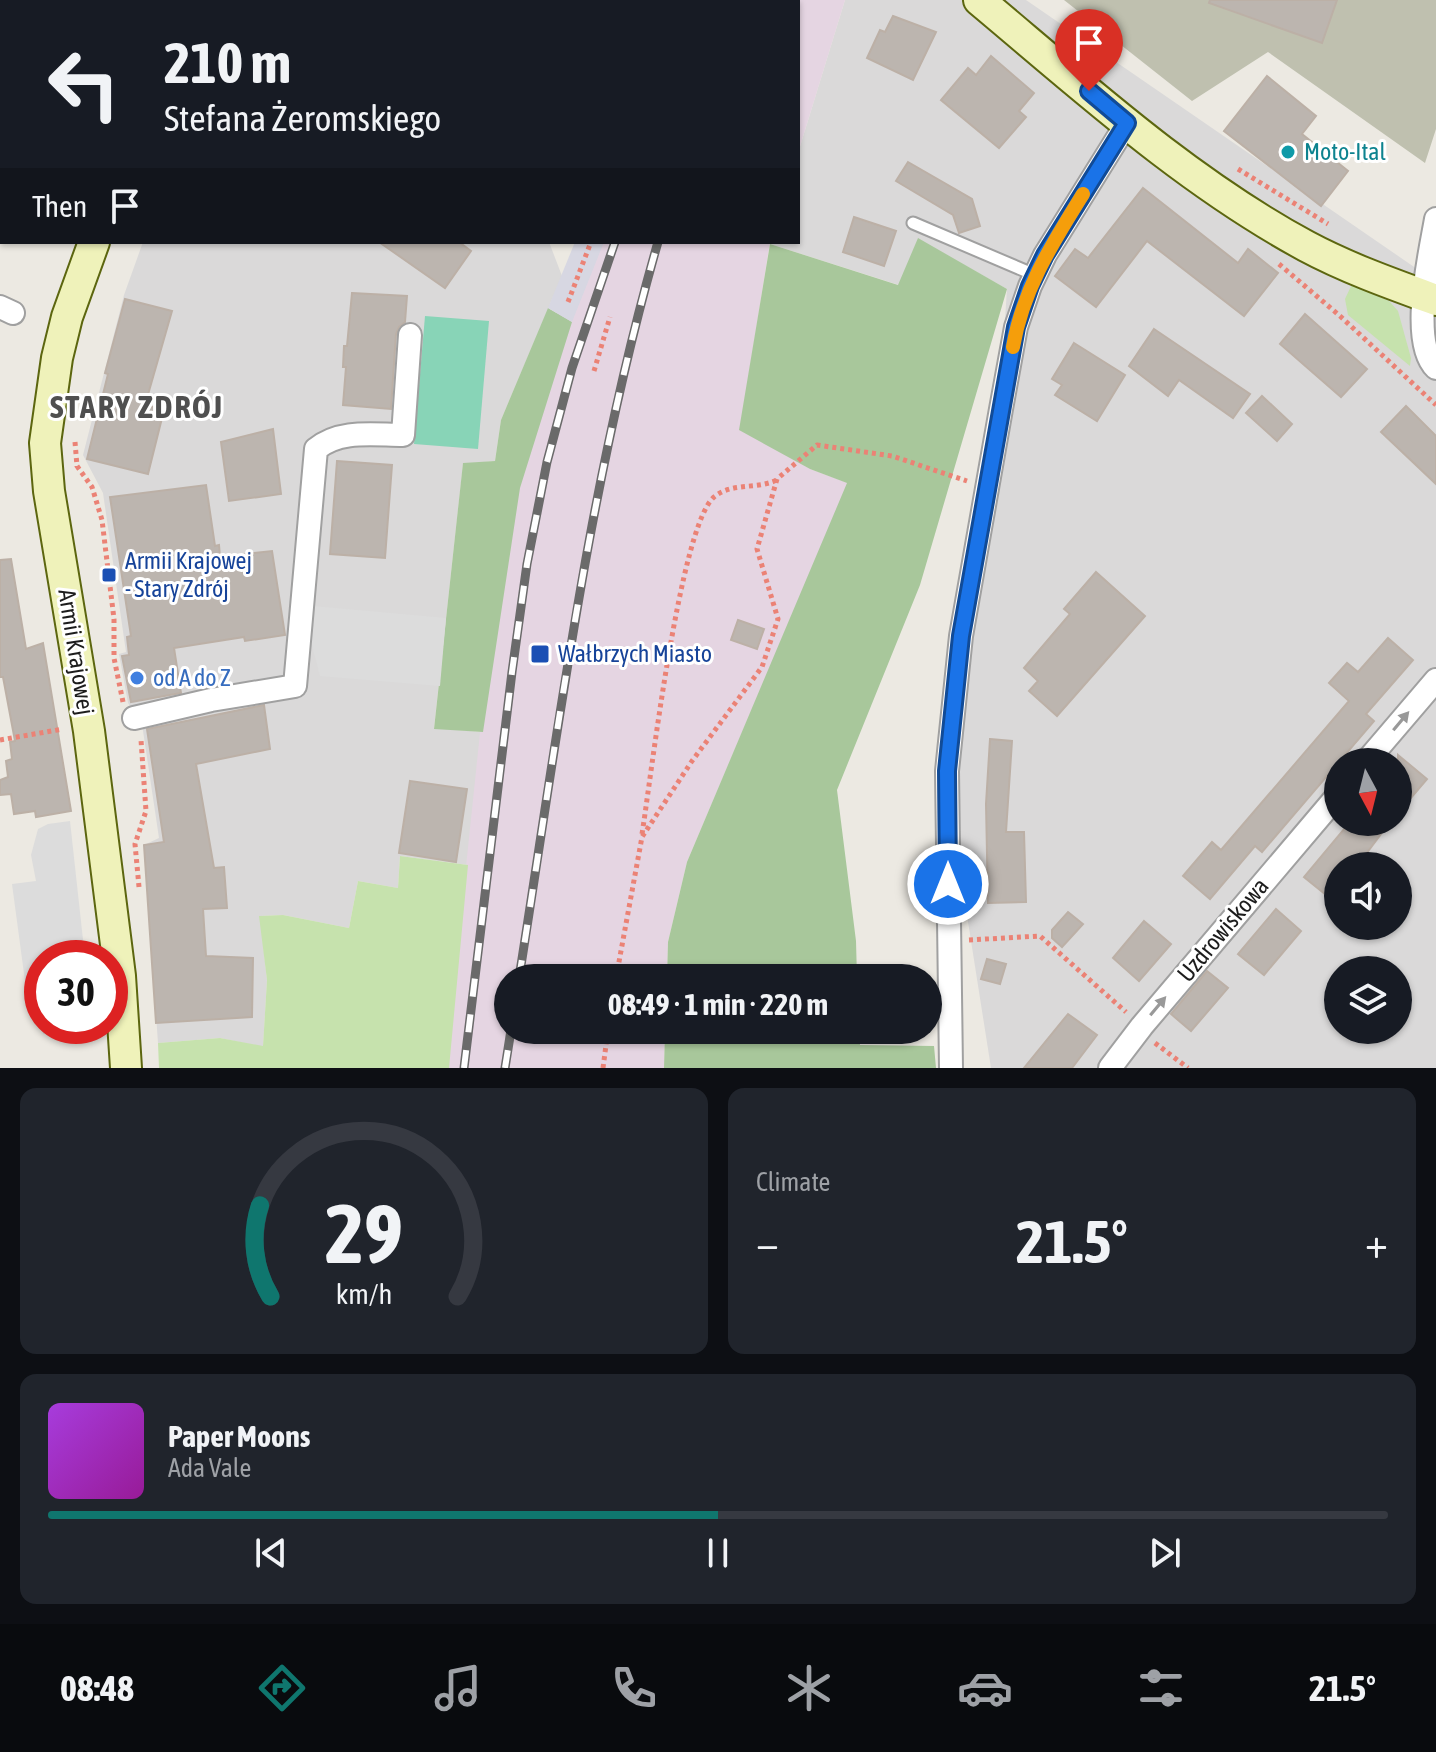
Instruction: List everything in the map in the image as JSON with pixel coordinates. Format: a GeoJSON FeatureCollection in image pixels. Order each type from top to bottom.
{"type":"FeatureCollection","features":[{"type":"Feature","properties":{"kind":"main road"},"geometry":{"type":"LineString","coordinates":[[979,0],[1127,123],[1217,192],[1306,246],[1355,270],[1430,297]]}},
{"type":"Feature","properties":{"kind":"main road","name":"Armii Krajowej"},"geometry":{"type":"LineString","coordinates":[[93,244],[64,330],[45,443],[49,491],[89,731],[120,976],[126,1068]]}},
{"type":"Feature","properties":{"kind":"street"},"geometry":{"type":"LineString","coordinates":[[951,1068],[947,771],[961,636],[1016,327],[1035,275],[1127,123]]}},
{"type":"Feature","properties":{"kind":"street"},"geometry":{"type":"LineString","coordinates":[[1436,219],[1424,343],[1436,368]]}},
{"type":"Feature","properties":{"kind":"street"},"geometry":{"type":"LineString","coordinates":[[134,718],[211,700],[295,686],[316,449],[326,442],[349,435],[403,435],[410,335]]}},
{"type":"Feature","properties":{"kind":"street"},"geometry":{"type":"LineString","coordinates":[[1378,748],[1436,680]]}},
{"type":"Feature","properties":{"kind":"street","name":"Uzdrowiskowa"},"geometry":{"type":"LineString","coordinates":[[1110,1068],[1324,812]]}},
{"type":"Feature","properties":{"kind":"lane"},"geometry":{"type":"LineString","coordinates":[[913,223],[1035,275]]}},
{"type":"Feature","properties":{"kind":"path"},"geometry":{"type":"LineString","coordinates":[[1231,165],[1335,228]]}},
{"type":"Feature","properties":{"kind":"path"},"geometry":{"type":"LineString","coordinates":[[568,302],[590,244]]}},
{"type":"Feature","properties":{"kind":"path"},"geometry":{"type":"LineString","coordinates":[[1273,258],[1436,405]]}},
{"type":"Feature","properties":{"kind":"path"},"geometry":{"type":"LineString","coordinates":[[594,371],[610,317]]}},
{"type":"Feature","properties":{"kind":"path"},"geometry":{"type":"LineString","coordinates":[[75,442],[77,466],[92,487],[104,534],[114,619],[114,658],[121,700],[134,718],[141,740],[146,811],[135,844],[139,889]]}},
{"type":"Feature","properties":{"kind":"path"},"geometry":{"type":"LineString","coordinates":[[619,964],[642,837],[671,644],[693,537],[703,510],[711,499],[725,489],[762,487],[777,479],[817,445],[892,456],[987,488]]}},
{"type":"Feature","properties":{"kind":"path"},"geometry":{"type":"LineString","coordinates":[[642,837],[692,761],[762,667],[778,619],[757,549],[777,479]]}},
{"type":"Feature","properties":{"kind":"path"},"geometry":{"type":"LineString","coordinates":[[0,740],[64,729]]}},
{"type":"Feature","properties":{"kind":"path"},"geometry":{"type":"LineString","coordinates":[[976,939],[1040,936],[1142,1026],[1150,1039],[1188,1068]]}},
{"type":"Feature","properties":{"kind":"path"},"geometry":{"type":"LineString","coordinates":[[603,1068],[606,1044]]}},
{"type":"Feature","properties":{"kind":"shaded area"},"geometry":{"type":"Polygon","coordinates":[[[800,0],[845,0],[800,146],[800,0]]]}},
{"type":"Feature","properties":{"kind":"shaded area"},"geometry":{"type":"Polygon","coordinates":[[[845,0],[1026,0],[1436,282],[1436,1068],[991,1068],[944,769],[1000,396],[1007,289],[918,239],[899,285],[770,244],[800,244],[800,146],[845,0]]]}},
{"type":"Feature","properties":{"kind":"shaded area"},"geometry":{"type":"Polygon","coordinates":[[[1064,0],[1436,0],[1436,129],[1425,163],[1268,52],[1192,101],[1064,0]]]}},
{"type":"Feature","properties":{"kind":"shaded area"},"geometry":{"type":"Polygon","coordinates":[[[142,244],[550,244],[562,276],[501,420],[495,461],[463,464],[434,728],[483,732],[468,865],[400,856],[398,888],[358,881],[349,928],[283,915],[260,916],[267,980],[263,1047],[220,1038],[158,1043],[144,845],[159,838],[142,724],[128,703],[119,654],[126,652],[103,493],[83,455],[124,295],[142,244]]]}},
{"type":"Feature","properties":{"kind":"shaded area"},"geometry":{"type":"Polygon","coordinates":[[[574,244],[603,244],[572,322],[548,308],[574,244]]]}},
{"type":"Feature","properties":{"kind":"shaded area"},"geometry":{"type":"Polygon","coordinates":[[[575,244],[770,244],[740,429],[810,469],[848,483],[687,862],[668,942],[667,964],[494,964],[494,1044],[665,1044],[664,1068],[445,1068],[502,522],[575,244]]]}},
{"type":"Feature","properties":{"kind":"shaded area"},"geometry":{"type":"Polygon","coordinates":[[[313,606],[446,618],[440,686],[320,676],[309,634],[313,606]]]}},
{"type":"Feature","properties":{"kind":"shaded area"},"geometry":{"type":"Polygon","coordinates":[[[70,821],[83,940],[24,940],[24,974],[12,884],[36,881],[31,855],[38,829],[48,824],[70,821]]]}},
{"type":"Feature","properties":{"kind":"green space"},"geometry":{"type":"Polygon","coordinates":[[[918,238],[1007,289],[920,585],[837,790],[857,964],[667,964],[668,942],[687,862],[847,483],[810,469],[739,430],[770,244],[898,285],[918,238]]]}},
{"type":"Feature","properties":{"kind":"green space"},"geometry":{"type":"Polygon","coordinates":[[[1352,284],[1389,301],[1398,311],[1411,358],[1410,366],[1348,315],[1345,299],[1352,284]]]}},
{"type":"Feature","properties":{"kind":"green space"},"geometry":{"type":"Polygon","coordinates":[[[548,308],[572,322],[520,488],[483,732],[434,729],[463,463],[495,461],[501,420],[548,308]]]}},
{"type":"Feature","properties":{"kind":"green space"},"geometry":{"type":"Polygon","coordinates":[[[425,316],[489,321],[478,449],[414,444],[425,316]]]}},
{"type":"Feature","properties":{"kind":"green space"},"geometry":{"type":"Polygon","coordinates":[[[400,856],[468,865],[449,1068],[159,1068],[158,1043],[220,1038],[263,1046],[267,980],[259,916],[283,915],[349,928],[358,881],[398,888],[400,856]]]}},
{"type":"Feature","properties":{"kind":"green space"},"geometry":{"type":"Polygon","coordinates":[[[665,1044],[860,1044],[934,1046],[936,1068],[664,1068],[665,1044]]]}},
{"type":"Feature","properties":{"kind":"building"},"geometry":{"type":"Polygon","coordinates":[[[1210,0],[1337,0],[1322,43],[1209,3],[1210,0]]]}},
{"type":"Feature","properties":{"kind":"building"},"geometry":{"type":"Polygon","coordinates":[[[893,16],[936,32],[913,80],[867,58],[880,30],[885,32],[893,16]]]}},
{"type":"Feature","properties":{"kind":"building"},"geometry":{"type":"Polygon","coordinates":[[[991,56],[1034,93],[1019,111],[1026,117],[999,148],[941,100],[968,68],[976,75],[991,56]]]}},
{"type":"Feature","properties":{"kind":"building","name":"Moto-Ital"},"geometry":{"type":"Polygon","coordinates":[[[1267,76],[1316,116],[1302,134],[1348,171],[1321,206],[1224,131],[1267,76]]]}},
{"type":"Feature","properties":{"kind":"building"},"geometry":{"type":"Polygon","coordinates":[[[908,162],[972,199],[980,226],[959,233],[953,215],[896,181],[908,162]]]}},
{"type":"Feature","properties":{"kind":"building"},"geometry":{"type":"Polygon","coordinates":[[[1143,188],[1238,263],[1248,249],[1278,273],[1244,316],[1147,241],[1096,307],[1055,276],[1075,249],[1088,258],[1143,188]]]}},
{"type":"Feature","properties":{"kind":"building"},"geometry":{"type":"Polygon","coordinates":[[[854,217],[896,231],[884,266],[843,252],[854,217]]]}},
{"type":"Feature","properties":{"kind":"building"},"geometry":{"type":"Polygon","coordinates":[[[382,244],[462,244],[471,251],[445,288],[382,244]]]}},
{"type":"Feature","properties":{"kind":"building"},"geometry":{"type":"Polygon","coordinates":[[[352,293],[407,296],[405,322],[396,334],[391,409],[343,405],[344,346],[347,346],[352,293]]]}},
{"type":"Feature","properties":{"kind":"building"},"geometry":{"type":"Polygon","coordinates":[[[125,299],[172,311],[145,405],[164,410],[148,474],[87,459],[125,299]]]}},
{"type":"Feature","properties":{"kind":"building"},"geometry":{"type":"Polygon","coordinates":[[[1305,314],[1367,369],[1341,397],[1280,344],[1305,314]]]}},
{"type":"Feature","properties":{"kind":"building"},"geometry":{"type":"Polygon","coordinates":[[[1154,329],[1250,394],[1233,418],[1179,380],[1168,396],[1129,366],[1154,329]]]}},
{"type":"Feature","properties":{"kind":"building"},"geometry":{"type":"Polygon","coordinates":[[[1074,343],[1125,375],[1097,421],[1055,395],[1062,385],[1052,379],[1074,343]]]}},
{"type":"Feature","properties":{"kind":"building"},"geometry":{"type":"Polygon","coordinates":[[[1262,396],[1292,424],[1277,441],[1246,413],[1262,396]]]}},
{"type":"Feature","properties":{"kind":"building"},"geometry":{"type":"Polygon","coordinates":[[[1406,406],[1436,436],[1436,484],[1381,432],[1406,406]]]}},
{"type":"Feature","properties":{"kind":"building"},"geometry":{"type":"Polygon","coordinates":[[[273,429],[281,494],[229,501],[221,442],[273,429]]]}},
{"type":"Feature","properties":{"kind":"building"},"geometry":{"type":"Polygon","coordinates":[[[337,461],[392,465],[385,558],[330,554],[337,461]]]}},
{"type":"Feature","properties":{"kind":"building"},"geometry":{"type":"Polygon","coordinates":[[[206,485],[215,546],[219,545],[220,557],[272,551],[285,635],[245,641],[244,637],[174,648],[181,693],[131,702],[122,656],[129,655],[127,637],[131,636],[110,497],[206,485]]]}},
{"type":"Feature","properties":{"kind":"building"},"geometry":{"type":"Polygon","coordinates":[[[11,559],[26,649],[43,643],[71,811],[36,817],[35,811],[14,814],[11,794],[0,795],[0,780],[8,777],[6,761],[12,759],[10,742],[15,741],[3,677],[0,677],[0,560],[11,559]]]}},
{"type":"Feature","properties":{"kind":"building"},"geometry":{"type":"Polygon","coordinates":[[[1096,572],[1145,616],[1057,716],[1029,691],[1038,681],[1024,668],[1070,614],[1064,609],[1096,572]]]}},
{"type":"Feature","properties":{"kind":"building"},"geometry":{"type":"Polygon","coordinates":[[[738,620],[764,629],[757,649],[731,640],[738,620]]]}},
{"type":"Feature","properties":{"kind":"building"},"geometry":{"type":"Polygon","coordinates":[[[1388,638],[1413,660],[1366,714],[1374,721],[1351,748],[1324,748],[1324,779],[1262,852],[1255,846],[1210,899],[1183,876],[1212,842],[1221,850],[1349,701],[1329,683],[1347,663],[1358,672],[1388,638]]]}},
{"type":"Feature","properties":{"kind":"building"},"geometry":{"type":"Polygon","coordinates":[[[264,705],[270,749],[196,764],[214,868],[224,867],[227,908],[203,909],[206,956],[253,958],[252,1017],[156,1023],[144,845],[164,842],[147,729],[264,705]]]}},
{"type":"Feature","properties":{"kind":"building"},"geometry":{"type":"Polygon","coordinates":[[[990,739],[1012,741],[1006,832],[1024,832],[1026,902],[988,903],[986,804],[990,739]]]}},
{"type":"Feature","properties":{"kind":"building"},"geometry":{"type":"Polygon","coordinates":[[[1412,767],[1427,779],[1412,797],[1412,767]]]}},
{"type":"Feature","properties":{"kind":"building"},"geometry":{"type":"Polygon","coordinates":[[[410,781],[467,789],[456,862],[399,853],[410,781]]]}},
{"type":"Feature","properties":{"kind":"building"},"geometry":{"type":"Polygon","coordinates":[[[1338,836],[1380,836],[1368,852],[1325,852],[1338,836]]]}},
{"type":"Feature","properties":{"kind":"building"},"geometry":{"type":"Polygon","coordinates":[[[1324,853],[1324,893],[1304,877],[1324,853]]]}},
{"type":"Feature","properties":{"kind":"building"},"geometry":{"type":"Polygon","coordinates":[[[1276,909],[1301,931],[1264,975],[1238,954],[1276,909]]]}},
{"type":"Feature","properties":{"kind":"building"},"geometry":{"type":"Polygon","coordinates":[[[1068,912],[1083,924],[1062,947],[1052,938],[1052,930],[1068,912]]]}},
{"type":"Feature","properties":{"kind":"building"},"geometry":{"type":"Polygon","coordinates":[[[1144,921],[1171,944],[1139,981],[1113,958],[1144,921]]]}},
{"type":"Feature","properties":{"kind":"building"},"geometry":{"type":"Polygon","coordinates":[[[987,959],[1006,964],[1000,984],[981,979],[987,959]]]}},
{"type":"Feature","properties":{"kind":"building"},"geometry":{"type":"Polygon","coordinates":[[[1207,971],[1228,988],[1191,1031],[1171,1014],[1207,971]]]}},
{"type":"Feature","properties":{"kind":"building"},"geometry":{"type":"Polygon","coordinates":[[[1068,1014],[1097,1035],[1072,1068],[1024,1068],[1068,1014]]]}},
{"type":"Feature","properties":{"kind":"railway"},"geometry":{"type":"LineString","coordinates":[[464,1068],[527,564],[547,462],[572,368],[614,244]]}},
{"type":"Feature","properties":{"kind":"railway"},"geometry":{"type":"LineString","coordinates":[[521,964],[594,515],[634,332],[657,244]]}},
{"type":"Feature","properties":{"kind":"railway"},"geometry":{"type":"LineString","coordinates":[[505,1068],[509,1044]]}},
{"type":"Feature","properties":{"kind":"slow traffic"},"geometry":{"type":"LineString","coordinates":[[1013,347],[1016,327],[1030,286],[1045,255],[1083,194]]}},
{"type":"Feature","properties":{"kind":"place","name":"Moto-Ital"},"geometry":{"type":"Point","coordinates":[1288,152]}},
{"type":"Feature","properties":{"kind":"place","name":"Armii Krajowej - Stary Zdrój"},"geometry":{"type":"Point","coordinates":[109,575]}},
{"type":"Feature","properties":{"kind":"place","name":"Wałbrzych Miasto"},"geometry":{"type":"Point","coordinates":[540,654]}},
{"type":"Feature","properties":{"kind":"place","name":"od A do Z"},"geometry":{"type":"Point","coordinates":[137,678]}},
{"type":"Feature","properties":{"kind":"district","name":"STARY ZDRÓJ"},"geometry":{"type":"Point","coordinates":[137,407]}},
{"type":"Feature","properties":{"kind":"route"},"geometry":{"type":"LineString","coordinates":[[948,884],[947,771],[961,636],[1016,327],[1045,255],[1127,123],[1089,91]]}}]}
